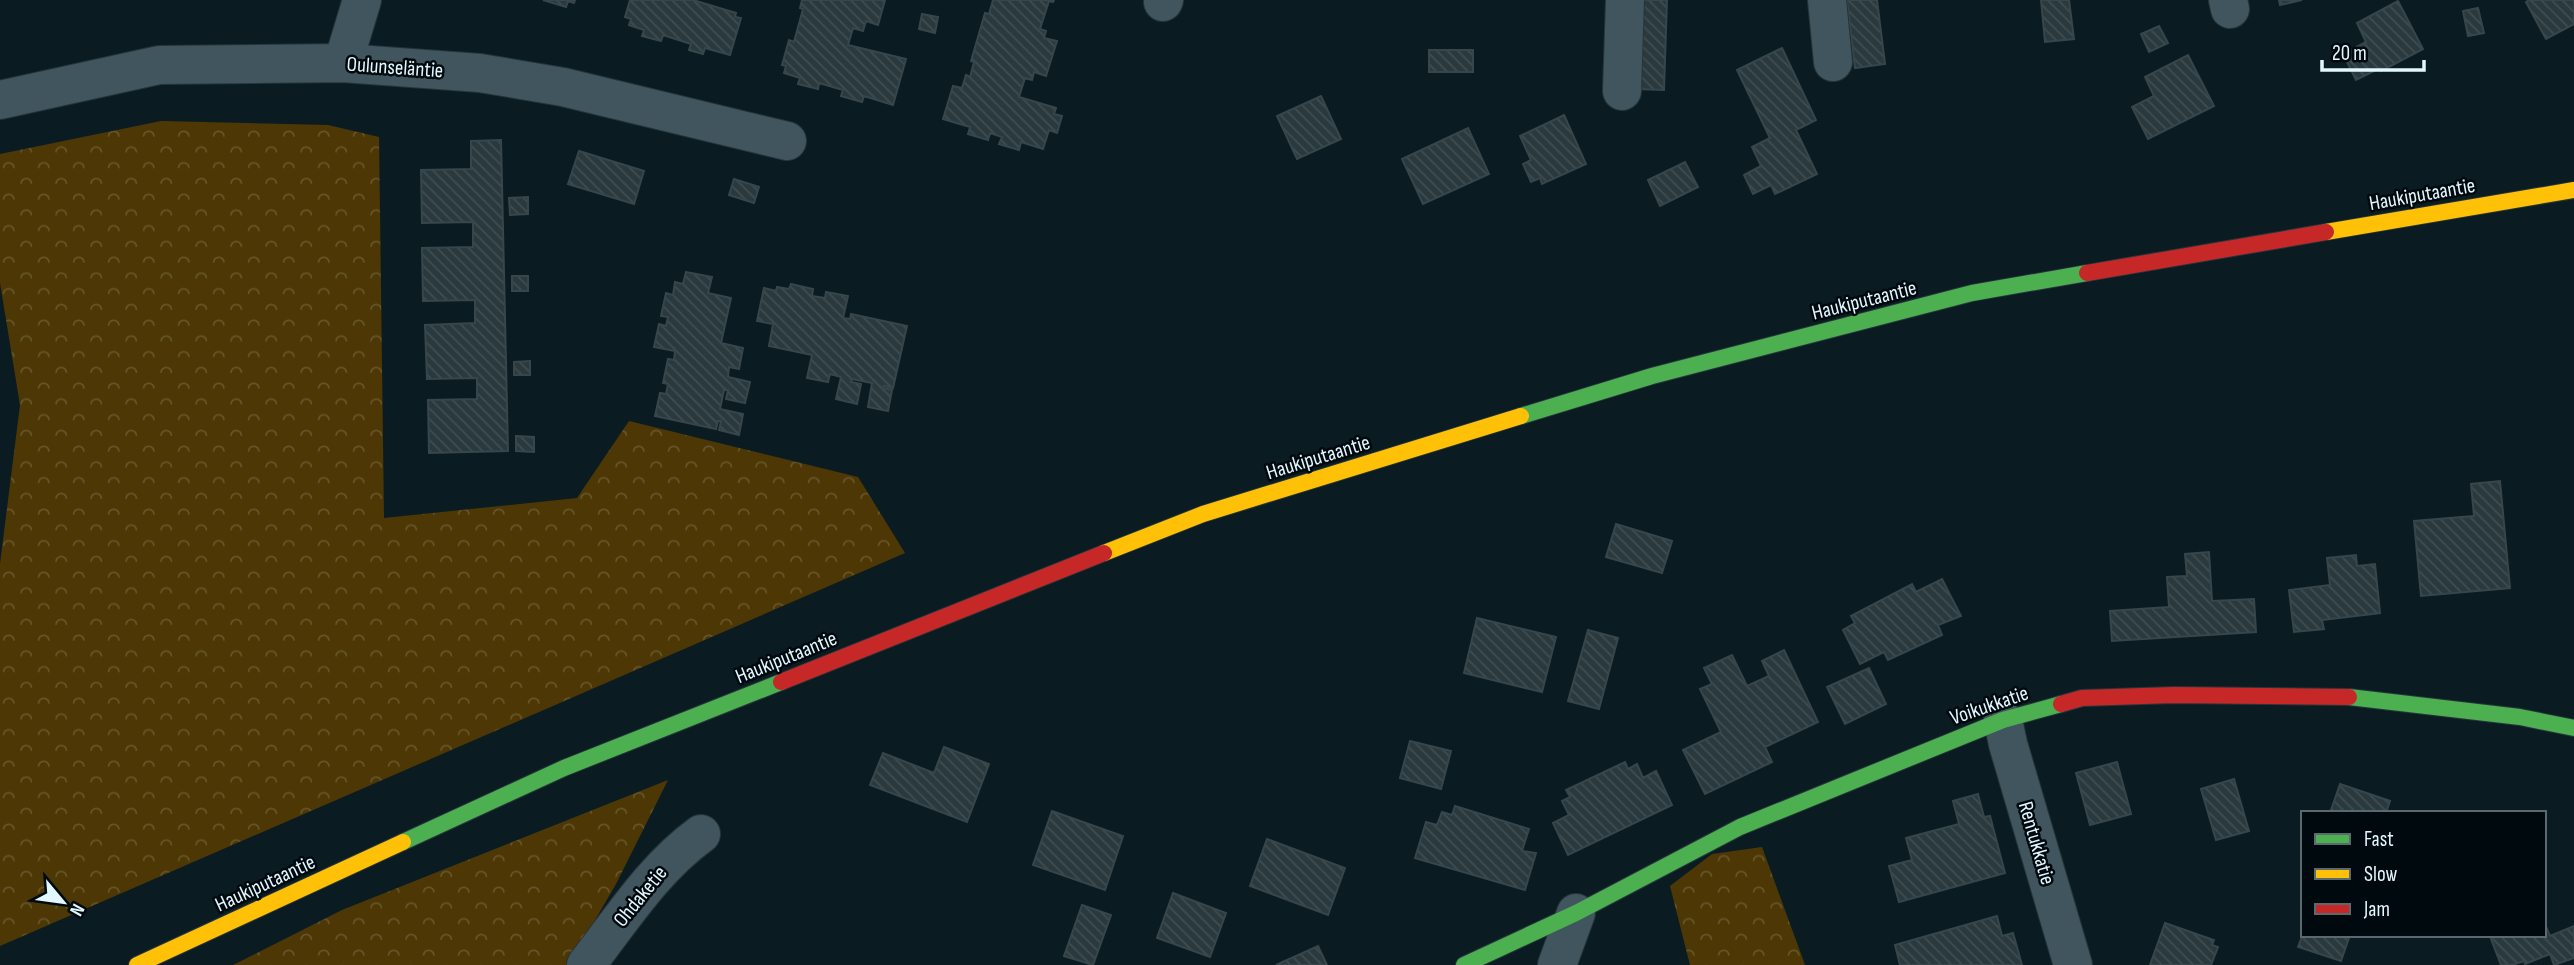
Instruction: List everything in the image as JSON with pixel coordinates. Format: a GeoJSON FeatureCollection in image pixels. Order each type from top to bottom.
{"type":"FeatureCollection","features":[{"type":"Feature","properties":{"kind":"main road","name":"Haukiputaantie"},"geometry":{"type":"LineString","coordinates":[[137,965],[564,768],[1203,514],[1652,376],[1972,293],[2574,190]]}},
{"type":"Feature","properties":{"kind":"main road","name":"Voikukkatie"},"geometry":{"type":"LineString","coordinates":[[1464,965],[1576,913],[1740,827],[2003,720],[2082,698],[2187,695],[2351,698],[2520,717],[2574,729]]}},
{"type":"Feature","properties":{"kind":"street"},"geometry":{"type":"LineString","coordinates":[[343,63],[362,0]]}},
{"type":"Feature","properties":{"kind":"street"},"geometry":{"type":"LineString","coordinates":[[1622,91],[1625,0]]}},
{"type":"Feature","properties":{"kind":"street"},"geometry":{"type":"LineString","coordinates":[[1826,0],[1833,62]]}},
{"type":"Feature","properties":{"kind":"street","name":"Oulunseläntie"},"geometry":{"type":"LineString","coordinates":[[0,100],[159,65],[343,63],[480,72],[563,87],[787,141]]}},
{"type":"Feature","properties":{"kind":"street","name":"Rentukkatie"},"geometry":{"type":"LineString","coordinates":[[2003,720],[2073,965]]}},
{"type":"Feature","properties":{"kind":"street","name":"Ohdaketie"},"geometry":{"type":"LineString","coordinates":[[586,965],[646,886],[678,851],[701,834]]}},
{"type":"Feature","properties":{"kind":"street"},"geometry":{"type":"LineString","coordinates":[[1557,965],[1576,913]]}},
{"type":"Feature","properties":{"kind":"green space"},"geometry":{"type":"Polygon","coordinates":[[[161,121],[328,125],[379,137],[384,518],[577,498],[629,421],[858,477],[905,553],[0,946],[0,564],[20,405],[0,283],[0,154],[161,121]]]}},
{"type":"Feature","properties":{"kind":"green space"},"geometry":{"type":"Polygon","coordinates":[[[668,780],[616,884],[569,965],[233,965],[342,910],[668,780]]]}},
{"type":"Feature","properties":{"kind":"green space"},"geometry":{"type":"Polygon","coordinates":[[[1762,847],[1805,965],[1690,965],[1670,886],[1712,854],[1762,847]]]}},
{"type":"Feature","properties":{"kind":"building"},"geometry":{"type":"Polygon","coordinates":[[[543,0],[575,0],[574,3],[568,1],[566,7],[543,0]]]}},
{"type":"Feature","properties":{"kind":"building"},"geometry":{"type":"Polygon","coordinates":[[[630,0],[693,0],[736,13],[735,17],[741,18],[730,55],[705,48],[703,54],[689,50],[691,44],[663,35],[661,41],[642,36],[644,30],[629,25],[631,19],[625,17],[630,0]]]}},
{"type":"Feature","properties":{"kind":"building"},"geometry":{"type":"Polygon","coordinates":[[[802,0],[885,0],[878,25],[866,21],[863,31],[853,28],[848,45],[906,59],[893,105],[864,96],[862,102],[841,96],[843,90],[819,83],[818,89],[798,84],[800,78],[784,73],[786,66],[782,65],[789,40],[794,42],[803,9],[800,8],[802,0]]]}},
{"type":"Feature","properties":{"kind":"building"},"geometry":{"type":"Polygon","coordinates":[[[993,0],[1054,0],[1049,1],[1040,29],[1046,31],[1044,38],[1057,41],[1046,76],[1034,72],[1032,80],[1025,78],[1019,97],[1056,108],[1054,114],[1062,116],[1057,133],[1049,130],[1043,149],[1021,142],[1019,150],[999,144],[1002,137],[990,133],[988,140],[968,134],[970,127],[943,119],[953,86],[962,88],[966,75],[970,77],[974,62],[971,61],[985,13],[989,14],[993,0]]]}},
{"type":"Feature","properties":{"kind":"building"},"geometry":{"type":"Polygon","coordinates":[[[1638,0],[1667,0],[1664,90],[1635,89],[1638,0]]]}},
{"type":"Feature","properties":{"kind":"building"},"geometry":{"type":"Polygon","coordinates":[[[1847,0],[1877,0],[1885,64],[1855,68],[1847,0]]]}},
{"type":"Feature","properties":{"kind":"building"},"geometry":{"type":"Polygon","coordinates":[[[2041,0],[2069,0],[2074,39],[2045,42],[2041,0]]]}},
{"type":"Feature","properties":{"kind":"building"},"geometry":{"type":"Polygon","coordinates":[[[2279,0],[2302,0],[2280,5],[2279,0]]]}},
{"type":"Feature","properties":{"kind":"building"},"geometry":{"type":"Polygon","coordinates":[[[2574,0],[2574,24],[2546,39],[2526,2],[2574,0]]]}},
{"type":"Feature","properties":{"kind":"building"},"geometry":{"type":"Polygon","coordinates":[[[2398,1],[2423,49],[2381,71],[2380,68],[2356,80],[2343,54],[2366,42],[2357,23],[2398,1]]]}},
{"type":"Feature","properties":{"kind":"building"},"geometry":{"type":"Polygon","coordinates":[[[2478,8],[2484,33],[2468,36],[2463,11],[2478,8]]]}},
{"type":"Feature","properties":{"kind":"building"},"geometry":{"type":"Polygon","coordinates":[[[922,14],[938,17],[935,33],[919,29],[922,14]]]}},
{"type":"Feature","properties":{"kind":"building"},"geometry":{"type":"Polygon","coordinates":[[[2159,26],[2168,43],[2149,52],[2141,34],[2159,26]]]}},
{"type":"Feature","properties":{"kind":"building"},"geometry":{"type":"Polygon","coordinates":[[[1782,48],[1816,120],[1796,130],[1817,174],[1775,194],[1771,185],[1753,194],[1744,175],[1761,166],[1752,147],[1770,138],[1737,70],[1782,48]]]}},
{"type":"Feature","properties":{"kind":"building"},"geometry":{"type":"Polygon","coordinates":[[[1429,50],[1473,50],[1473,72],[1429,72],[1429,50]]]}},
{"type":"Feature","properties":{"kind":"building"},"geometry":{"type":"Polygon","coordinates":[[[2188,55],[2214,106],[2148,139],[2132,107],[2154,96],[2145,77],[2188,55]]]}},
{"type":"Feature","properties":{"kind":"building"},"geometry":{"type":"Polygon","coordinates":[[[1321,96],[1341,139],[1297,159],[1277,116],[1321,96]]]}},
{"type":"Feature","properties":{"kind":"building"},"geometry":{"type":"Polygon","coordinates":[[[1564,115],[1586,164],[1542,184],[1540,178],[1531,182],[1523,164],[1531,160],[1520,136],[1564,115]]]}},
{"type":"Feature","properties":{"kind":"building"},"geometry":{"type":"Polygon","coordinates":[[[1468,128],[1489,174],[1423,204],[1402,159],[1468,128]]]}},
{"type":"Feature","properties":{"kind":"building"},"geometry":{"type":"Polygon","coordinates":[[[501,140],[508,451],[429,453],[428,400],[477,399],[477,378],[427,379],[425,325],[475,323],[475,300],[423,301],[422,248],[473,247],[473,222],[422,223],[421,170],[471,169],[471,141],[501,140]]]}},
{"type":"Feature","properties":{"kind":"building"},"geometry":{"type":"Polygon","coordinates":[[[579,151],[644,171],[634,204],[568,184],[579,151]]]}},
{"type":"Feature","properties":{"kind":"building"},"geometry":{"type":"Polygon","coordinates":[[[1685,162],[1698,187],[1660,206],[1648,180],[1685,162]]]}},
{"type":"Feature","properties":{"kind":"building"},"geometry":{"type":"Polygon","coordinates":[[[734,179],[759,187],[754,203],[729,195],[734,179]]]}},
{"type":"Feature","properties":{"kind":"building"},"geometry":{"type":"Polygon","coordinates":[[[528,197],[528,214],[510,215],[509,198],[528,197]]]}},
{"type":"Feature","properties":{"kind":"building"},"geometry":{"type":"Polygon","coordinates":[[[686,272],[712,277],[708,293],[731,298],[721,343],[743,348],[739,369],[729,367],[728,377],[750,382],[745,403],[726,399],[728,390],[724,390],[720,409],[743,414],[739,435],[719,430],[721,421],[718,421],[716,429],[655,416],[660,393],[666,394],[668,384],[663,383],[668,359],[674,360],[675,351],[654,347],[659,324],[666,326],[668,317],[661,316],[666,293],[673,295],[675,282],[683,284],[686,272]]]}},
{"type":"Feature","properties":{"kind":"building"},"geometry":{"type":"Polygon","coordinates":[[[512,276],[528,276],[528,291],[512,291],[512,276]]]}},
{"type":"Feature","properties":{"kind":"building"},"geometry":{"type":"Polygon","coordinates":[[[791,284],[813,289],[812,296],[825,298],[826,292],[848,296],[843,318],[850,319],[851,314],[907,326],[893,388],[883,388],[892,390],[888,411],[868,407],[872,383],[852,379],[851,382],[861,384],[857,404],[836,399],[841,377],[830,374],[828,382],[807,378],[812,355],[769,346],[773,324],[757,321],[764,288],[776,291],[777,287],[789,289],[791,284]]]}},
{"type":"Feature","properties":{"kind":"building"},"geometry":{"type":"Polygon","coordinates":[[[530,361],[530,375],[514,375],[514,362],[530,361]]]}},
{"type":"Feature","properties":{"kind":"building"},"geometry":{"type":"Polygon","coordinates":[[[516,436],[534,437],[534,452],[516,451],[516,436]]]}},
{"type":"Feature","properties":{"kind":"building"},"geometry":{"type":"Polygon","coordinates":[[[2500,481],[2510,588],[2421,596],[2414,521],[2474,516],[2471,484],[2500,481]]]}},
{"type":"Feature","properties":{"kind":"building"},"geometry":{"type":"Polygon","coordinates":[[[1616,524],[1672,541],[1662,573],[1606,557],[1616,524]]]}},
{"type":"Feature","properties":{"kind":"building"},"geometry":{"type":"Polygon","coordinates":[[[2209,552],[2212,601],[2254,599],[2256,632],[2112,641],[2110,611],[2169,607],[2167,577],[2187,576],[2185,554],[2209,552]]]}},
{"type":"Feature","properties":{"kind":"building"},"geometry":{"type":"Polygon","coordinates":[[[2356,555],[2357,566],[2375,564],[2380,613],[2322,620],[2324,629],[2294,632],[2289,590],[2330,585],[2327,558],[2356,555]]]}},
{"type":"Feature","properties":{"kind":"building"},"geometry":{"type":"Polygon","coordinates":[[[1942,579],[1961,616],[1938,625],[1942,635],[1888,660],[1884,652],[1860,664],[1843,630],[1855,623],[1851,616],[1912,584],[1916,592],[1942,579]]]}},
{"type":"Feature","properties":{"kind":"building"},"geometry":{"type":"Polygon","coordinates":[[[1477,618],[1556,637],[1542,692],[1464,673],[1477,618]]]}},
{"type":"Feature","properties":{"kind":"building"},"geometry":{"type":"Polygon","coordinates":[[[1588,630],[1618,638],[1599,709],[1568,701],[1588,630]]]}},
{"type":"Feature","properties":{"kind":"building"},"geometry":{"type":"Polygon","coordinates":[[[1784,650],[1818,722],[1765,747],[1772,762],[1705,794],[1683,750],[1721,732],[1700,689],[1712,684],[1704,668],[1732,655],[1747,686],[1769,676],[1762,661],[1784,650]]]}},
{"type":"Feature","properties":{"kind":"building"},"geometry":{"type":"Polygon","coordinates":[[[1869,668],[1886,704],[1845,724],[1827,687],[1869,668]]]}},
{"type":"Feature","properties":{"kind":"building"},"geometry":{"type":"Polygon","coordinates":[[[1410,741],[1451,751],[1441,789],[1400,778],[1410,741]]]}},
{"type":"Feature","properties":{"kind":"building"},"geometry":{"type":"Polygon","coordinates":[[[944,747],[989,764],[967,822],[870,785],[883,753],[934,773],[944,747]]]}},
{"type":"Feature","properties":{"kind":"building"},"geometry":{"type":"Polygon","coordinates":[[[1625,762],[1628,769],[1637,764],[1643,778],[1656,771],[1672,805],[1568,855],[1553,823],[1569,815],[1562,801],[1570,797],[1566,790],[1625,762]]]}},
{"type":"Feature","properties":{"kind":"building"},"geometry":{"type":"Polygon","coordinates":[[[2117,762],[2131,814],[2090,825],[2076,773],[2117,762]]]}},
{"type":"Feature","properties":{"kind":"building"},"geometry":{"type":"Polygon","coordinates":[[[2234,779],[2249,831],[2216,840],[2201,789],[2234,779]]]}},
{"type":"Feature","properties":{"kind":"building"},"geometry":{"type":"Polygon","coordinates":[[[2340,784],[2390,801],[2387,811],[2331,811],[2340,784]]]}},
{"type":"Feature","properties":{"kind":"building"},"geometry":{"type":"Polygon","coordinates":[[[1978,794],[1984,817],[1990,816],[2005,873],[1899,902],[1889,866],[1912,860],[1906,838],[1959,824],[1953,801],[1978,794]]]}},
{"type":"Feature","properties":{"kind":"building"},"geometry":{"type":"Polygon","coordinates":[[[1455,806],[1529,829],[1522,851],[1536,853],[1525,890],[1415,858],[1426,822],[1437,825],[1442,812],[1452,815],[1455,806]]]}},
{"type":"Feature","properties":{"kind":"building"},"geometry":{"type":"Polygon","coordinates":[[[1052,811],[1123,836],[1105,890],[1033,865],[1052,811]]]}},
{"type":"Feature","properties":{"kind":"building"},"geometry":{"type":"Polygon","coordinates":[[[1267,839],[1345,868],[1328,915],[1250,886],[1267,839]]]}},
{"type":"Feature","properties":{"kind":"building"},"geometry":{"type":"Polygon","coordinates":[[[1173,893],[1226,913],[1210,957],[1157,938],[1173,893]]]}},
{"type":"Feature","properties":{"kind":"building"},"geometry":{"type":"Polygon","coordinates":[[[1082,905],[1111,915],[1093,965],[1064,956],[1082,905]]]}},
{"type":"Feature","properties":{"kind":"building"},"geometry":{"type":"Polygon","coordinates":[[[1997,916],[2002,936],[2013,933],[2022,965],[1900,965],[1895,945],[1997,916]]]}},
{"type":"Feature","properties":{"kind":"building"},"geometry":{"type":"Polygon","coordinates":[[[2165,923],[2214,940],[2212,945],[2218,947],[2211,965],[2150,965],[2165,923]]]}},
{"type":"Feature","properties":{"kind":"building"},"geometry":{"type":"Polygon","coordinates":[[[2574,926],[2574,958],[2554,965],[2550,954],[2525,964],[2524,961],[2501,965],[2491,939],[2546,937],[2546,927],[2550,936],[2574,926]]]}},
{"type":"Feature","properties":{"kind":"building"},"geometry":{"type":"Polygon","coordinates":[[[2302,937],[2349,937],[2341,961],[2298,947],[2302,937]]]}},
{"type":"Feature","properties":{"kind":"building"},"geometry":{"type":"Polygon","coordinates":[[[1318,946],[1327,965],[1276,965],[1318,946]]]}},
{"type":"Feature","properties":{"kind":"traffic: fast"},"geometry":{"type":"LineString","coordinates":[[1521,416],[1652,376],[1972,293],[2087,273]]}},
{"type":"Feature","properties":{"kind":"traffic: fast"},"geometry":{"type":"LineString","coordinates":[[403,842],[564,768],[781,682]]}},
{"type":"Feature","properties":{"kind":"traffic: fast"},"geometry":{"type":"LineString","coordinates":[[2349,697],[2520,717],[2574,728]]}},
{"type":"Feature","properties":{"kind":"traffic: fast"},"geometry":{"type":"LineString","coordinates":[[1464,965],[1576,913],[1740,827],[2003,720],[2061,704]]}},
{"type":"Feature","properties":{"kind":"traffic: slow"},"geometry":{"type":"LineString","coordinates":[[2326,232],[2574,190]]}},
{"type":"Feature","properties":{"kind":"traffic: slow"},"geometry":{"type":"LineString","coordinates":[[1104,553],[1203,514],[1521,416]]}},
{"type":"Feature","properties":{"kind":"traffic: slow"},"geometry":{"type":"LineString","coordinates":[[137,965],[403,842]]}},
{"type":"Feature","properties":{"kind":"traffic: jam"},"geometry":{"type":"LineString","coordinates":[[2087,273],[2326,232]]}},
{"type":"Feature","properties":{"kind":"traffic: jam"},"geometry":{"type":"LineString","coordinates":[[781,682],[1104,553]]}},
{"type":"Feature","properties":{"kind":"traffic: jam"},"geometry":{"type":"LineString","coordinates":[[2061,704],[2082,698],[2174,695],[2349,697]]}}]}
